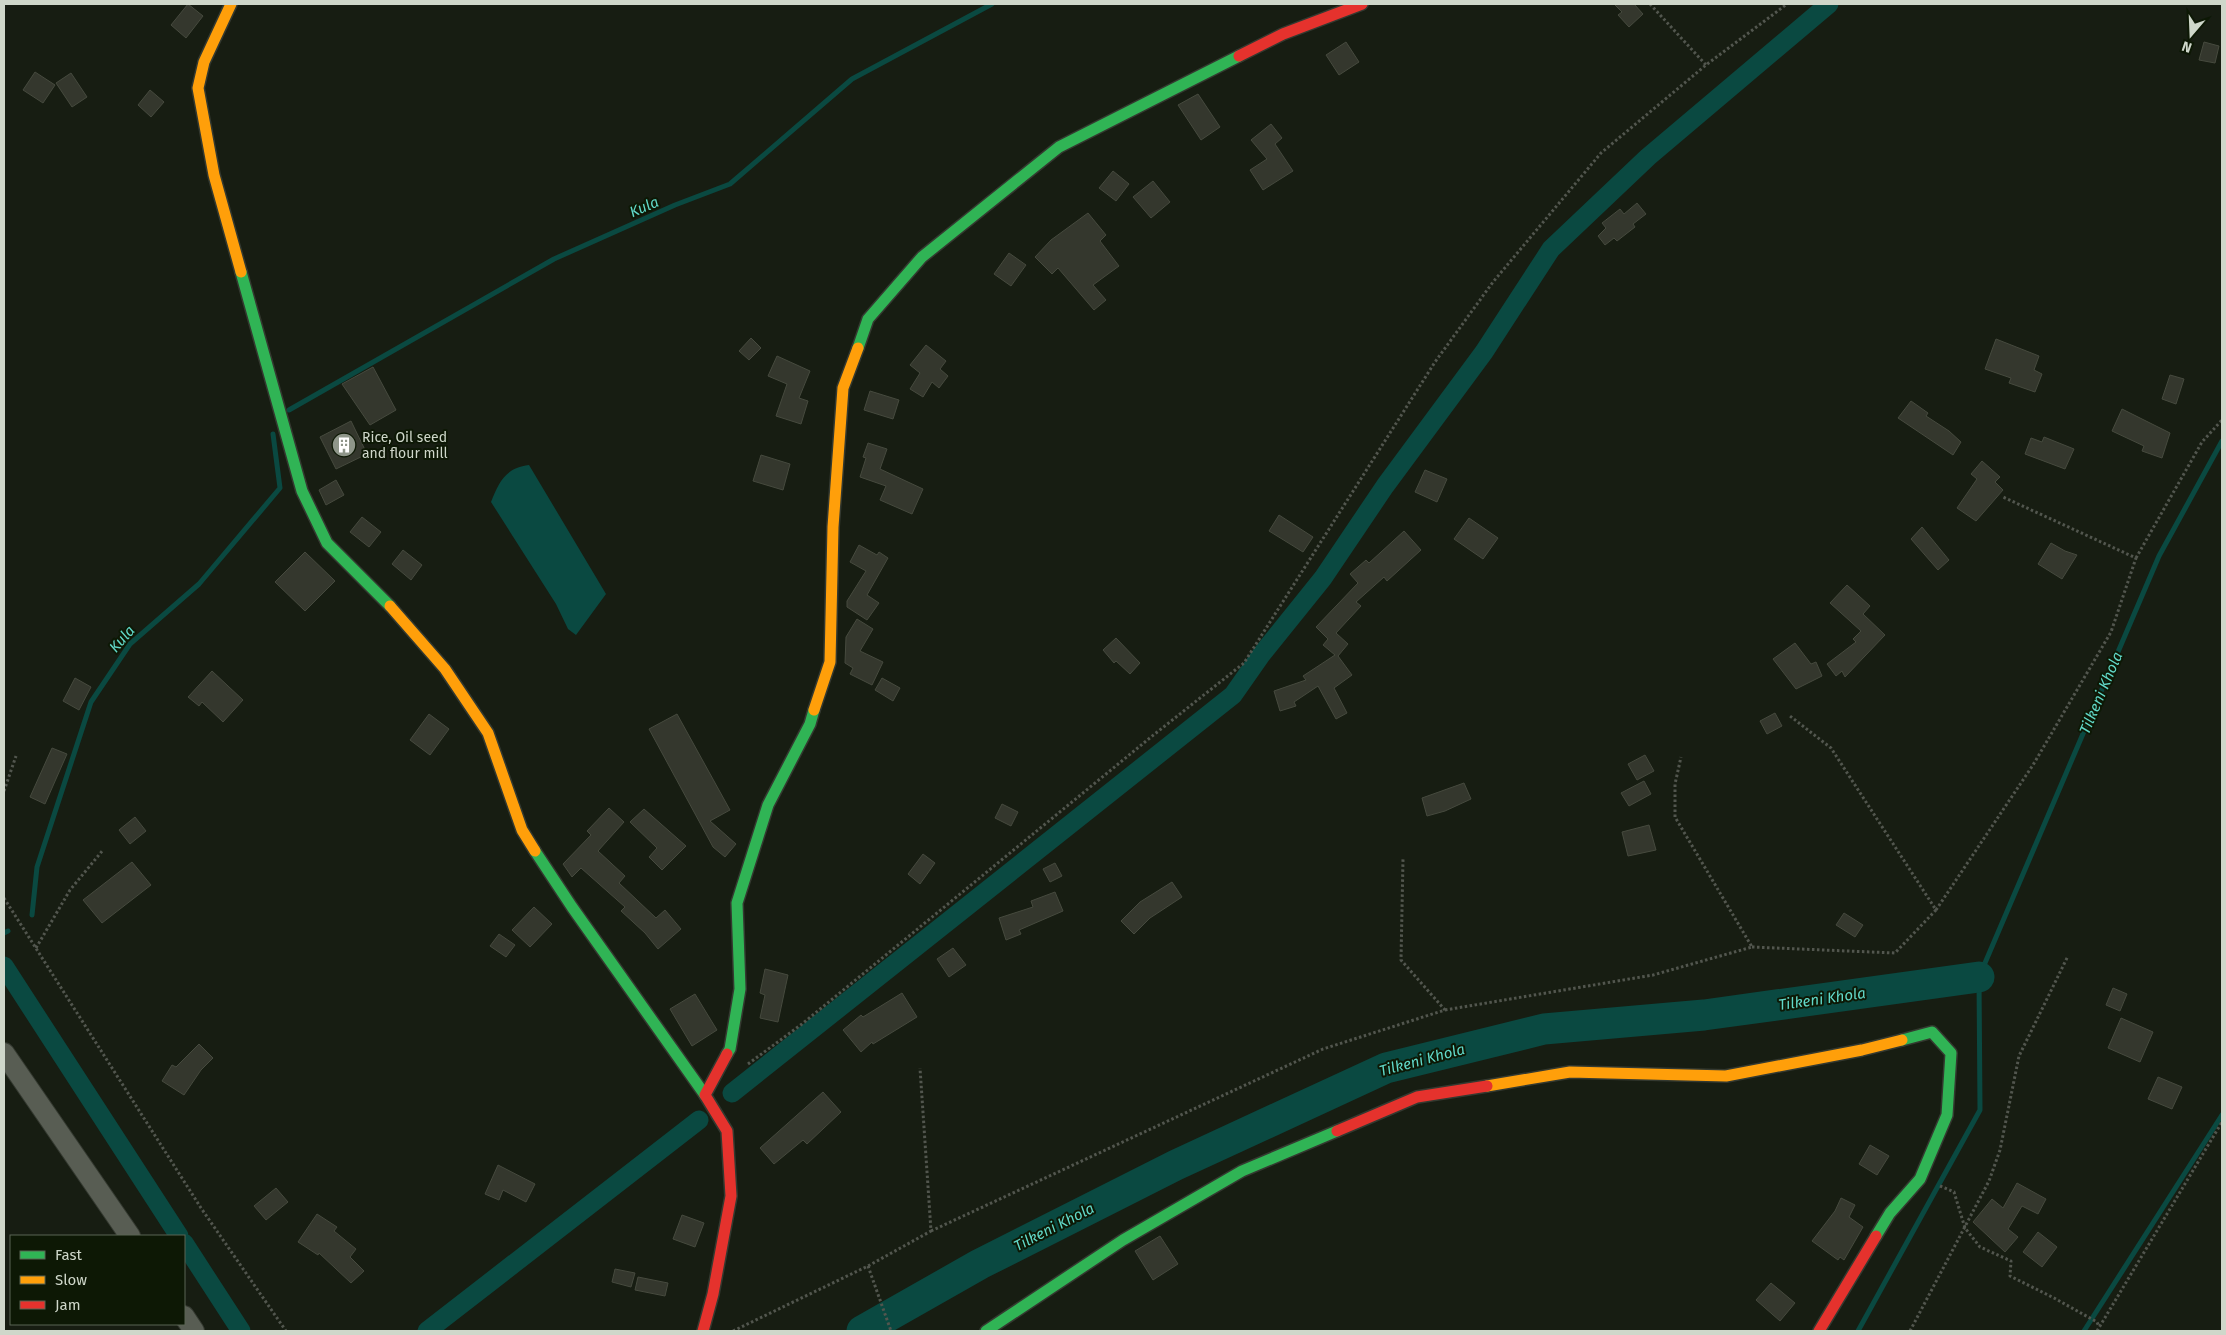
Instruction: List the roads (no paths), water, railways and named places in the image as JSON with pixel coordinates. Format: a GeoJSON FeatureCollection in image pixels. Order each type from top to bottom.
{"type":"FeatureCollection","features":[{"type":"Feature","properties":{"kind":"street"},"geometry":{"type":"LineString","coordinates":[[231,4],[204,62],[198,88],[214,175],[302,491],[327,543],[379,594],[445,669],[488,733],[522,830],[572,907],[705,1095],[727,1131],[731,1196],[713,1294],[703,1331]]}},
{"type":"Feature","properties":{"kind":"street"},"geometry":{"type":"LineString","coordinates":[[705,1095],[730,1049],[740,989],[737,903],[768,805],[810,724],[830,662],[832,528],[843,388],[868,319],[922,257],[1059,147],[1283,34],[1362,4]]}},
{"type":"Feature","properties":{"kind":"street"},"geometry":{"type":"LineString","coordinates":[[986,1331],[1123,1240],[1242,1171],[1416,1097],[1570,1072],[1726,1076],[1862,1050],[1932,1032],[1951,1054],[1947,1115],[1920,1179],[1890,1213],[1819,1331]]}},
{"type":"Feature","properties":{"kind":"street"},"geometry":{"type":"LineString","coordinates":[[4,1053],[129,1235]]}},
{"type":"Feature","properties":{"kind":"street"},"geometry":{"type":"LineString","coordinates":[[185,1318],[194,1331]]}},
{"type":"Feature","properties":{"kind":"water"},"geometry":{"type":"Polygon","coordinates":[[[529,465],[606,594],[576,635],[568,629],[556,604],[491,502],[504,477],[514,469],[529,465]]]}},
{"type":"Feature","properties":{"kind":"waterway","name":"Kula"},"geometry":{"type":"LineString","coordinates":[[289,410],[554,259],[675,205],[730,184],[852,79],[992,4]]}},
{"type":"Feature","properties":{"kind":"waterway"},"geometry":{"type":"LineString","coordinates":[[732,1093],[1233,695],[1261,655],[1323,578],[1385,486],[1484,352],[1551,249],[1648,157],[1829,4]]}},
{"type":"Feature","properties":{"kind":"waterway","name":"Kula"},"geometry":{"type":"LineString","coordinates":[[32,915],[37,867],[91,702],[130,644],[199,584],[280,488],[273,434]]}},
{"type":"Feature","properties":{"kind":"waterway","name":"Tilkeni Khola"},"geometry":{"type":"LineString","coordinates":[[1858,1331],[1980,1110],[1979,977],[2159,556],[2222,441]]}},
{"type":"Feature","properties":{"kind":"waterway","name":"Kula"},"geometry":{"type":"LineString","coordinates":[[4,933],[8,931]]}},
{"type":"Feature","properties":{"kind":"waterway"},"geometry":{"type":"LineString","coordinates":[[4,966],[178,1235]]}},
{"type":"Feature","properties":{"kind":"waterway","name":"Tilkeni Khola"},"geometry":{"type":"LineString","coordinates":[[862,1331],[980,1264],[1176,1165],[1386,1068],[1544,1029],[1704,1015],[1979,977]]}},
{"type":"Feature","properties":{"kind":"waterway"},"geometry":{"type":"LineString","coordinates":[[2084,1331],[2222,1115]]}},
{"type":"Feature","properties":{"kind":"waterway"},"geometry":{"type":"LineString","coordinates":[[427,1331],[699,1120]]}},
{"type":"Feature","properties":{"kind":"waterway"},"geometry":{"type":"LineString","coordinates":[[185,1245],[241,1331]]}},
{"type":"Feature","properties":{"kind":"place","name":"Rice, Oil seed and flour mill"},"geometry":{"type":"Point","coordinates":[344,445]}}]}
